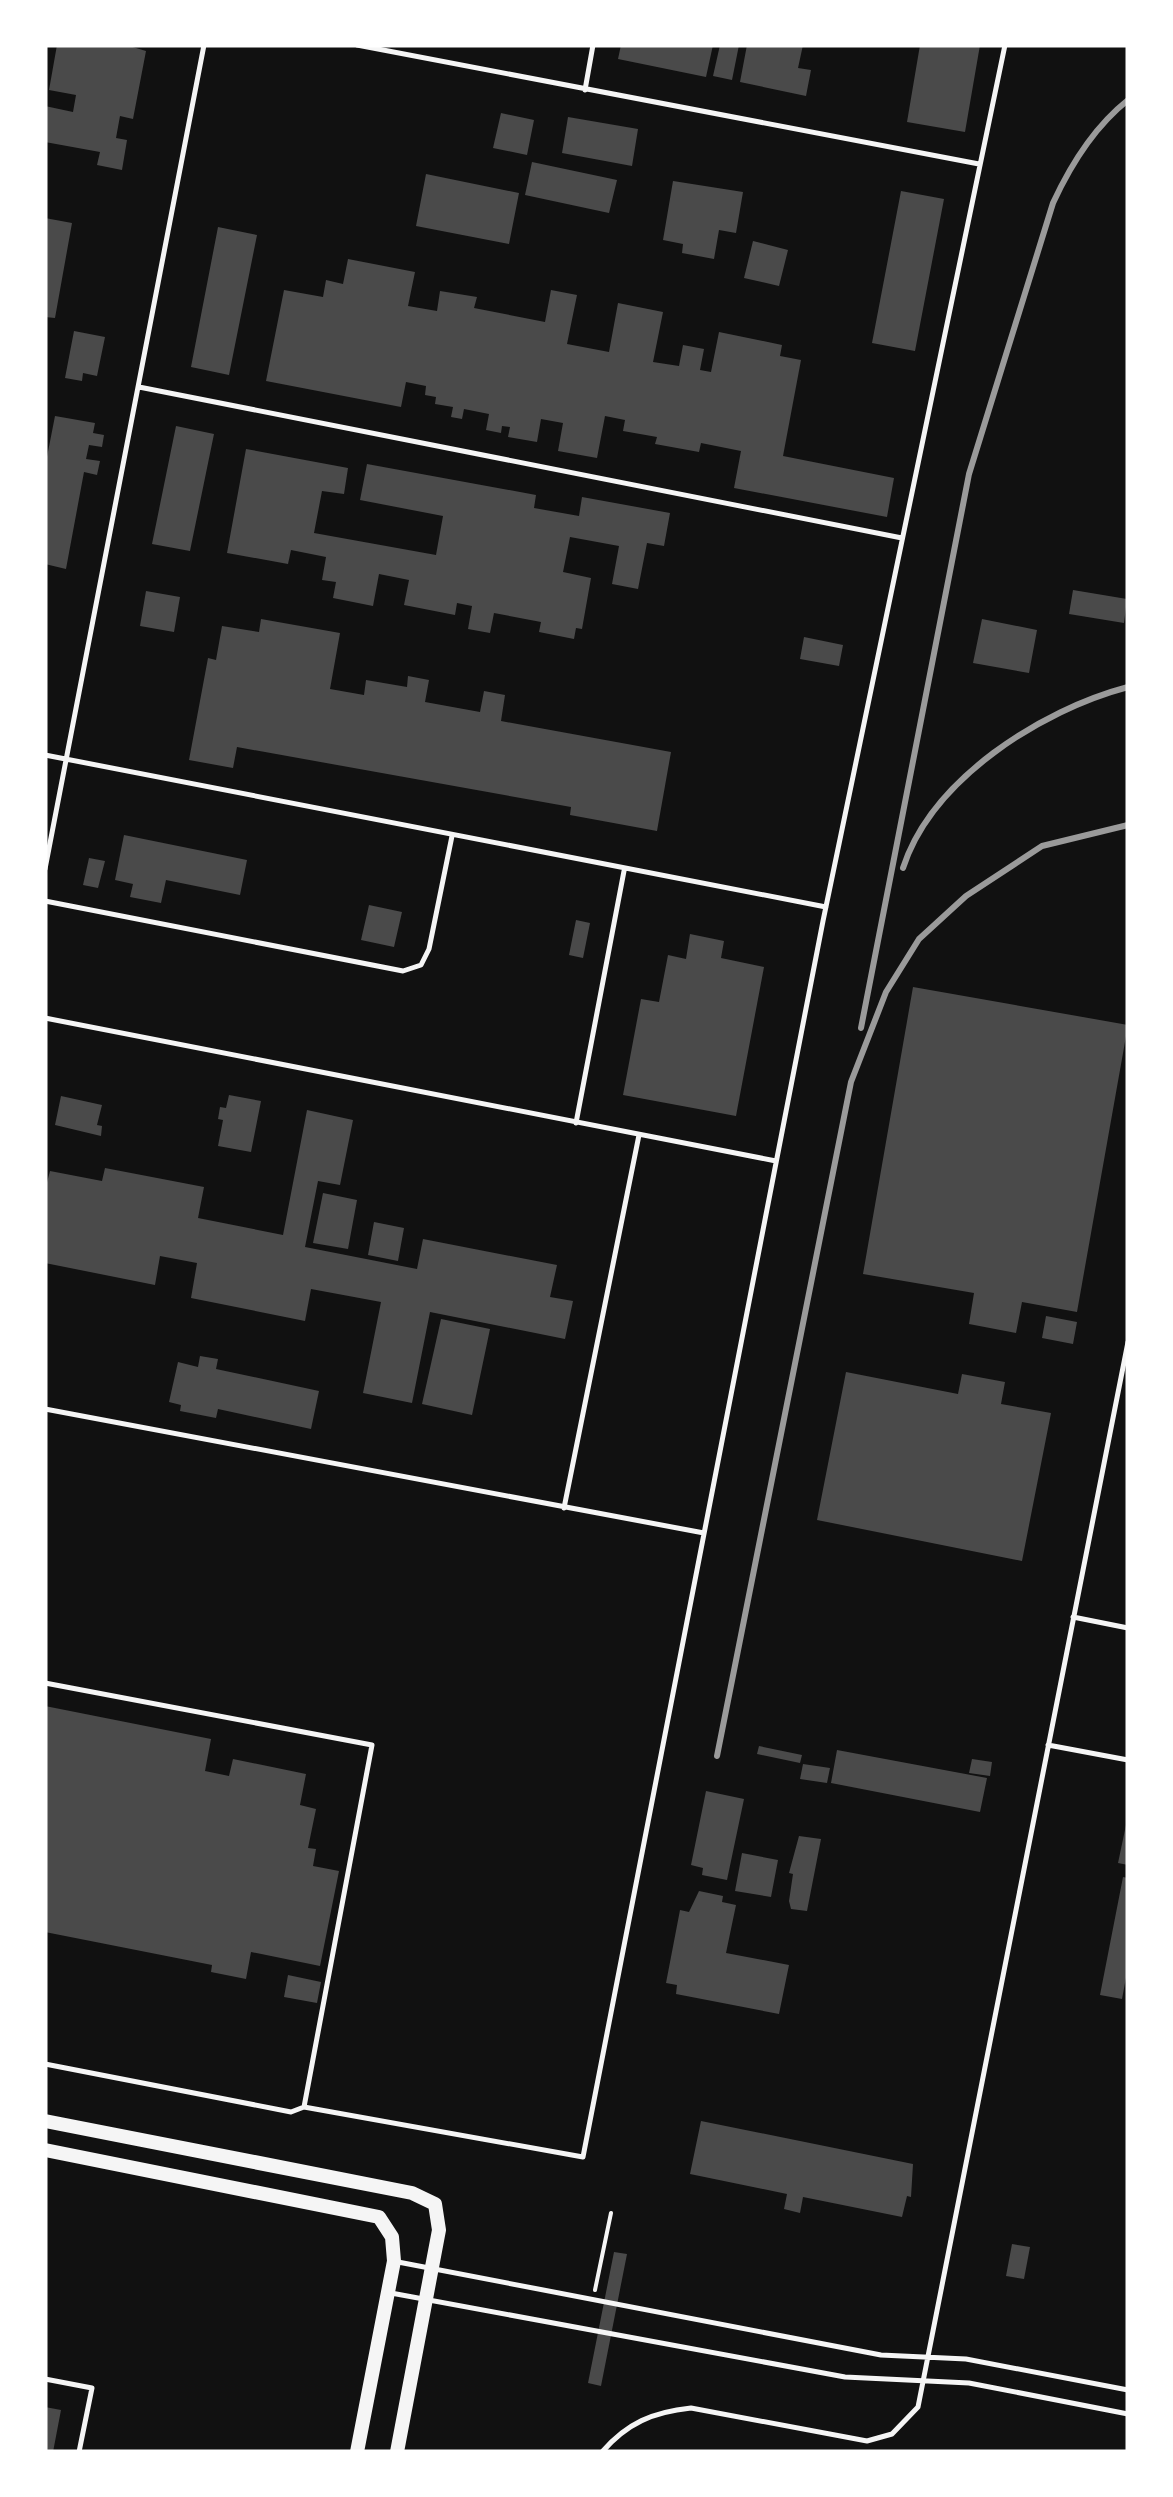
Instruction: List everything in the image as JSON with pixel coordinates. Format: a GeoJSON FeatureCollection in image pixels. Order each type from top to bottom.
{"type":"FeatureCollection","features":[{"type":"Feature","properties":{"kind":"street"},"geometry":{"type":"LineString","coordinates":[[45,2121],[426,2197],[439,2216],[428,2300],[398,2452]]}},
{"type":"Feature","properties":{"kind":"street"},"geometry":{"type":"LineString","coordinates":[[45,2150],[368,2213],[388,2227],[394,2262],[357,2452]]}},
{"type":"Feature","properties":{"kind":"lane"},"geometry":{"type":"LineString","coordinates":[[45,868],[204,45]]}},
{"type":"Feature","properties":{"kind":"lane"},"geometry":{"type":"LineString","coordinates":[[357,45],[979,164]]}},
{"type":"Feature","properties":{"kind":"lane"},"geometry":{"type":"LineString","coordinates":[[584,90],[593,45]]}},
{"type":"Feature","properties":{"kind":"lane"},"geometry":{"type":"LineString","coordinates":[[45,2064],[291,2112],[304,2107],[583,2157],[826,908],[1005,45]]}},
{"type":"Feature","properties":{"kind":"lane"},"geometry":{"type":"LineString","coordinates":[[140,387],[903,538]]}},
{"type":"Feature","properties":{"kind":"lane"},"geometry":{"type":"LineString","coordinates":[[45,755],[826,908]]}},
{"type":"Feature","properties":{"kind":"lane"},"geometry":{"type":"LineString","coordinates":[[45,901],[403,971],[421,965],[429,949],[452,836]]}},
{"type":"Feature","properties":{"kind":"lane"},"geometry":{"type":"LineString","coordinates":[[576,1123],[624,871]]}},
{"type":"Feature","properties":{"kind":"lane"},"geometry":{"type":"LineString","coordinates":[[45,1018],[776,1162]]}},
{"type":"Feature","properties":{"kind":"lane"},"geometry":{"type":"LineString","coordinates":[[564,1508],[639,1135]]}},
{"type":"Feature","properties":{"kind":"lane"},"geometry":{"type":"LineString","coordinates":[[602,2452],[637,2421],[662,2411],[690,2408],[853,2441],[882,2438],[911,2418],[928,2358],[1128,1342]]}},
{"type":"Feature","properties":{"kind":"lane"},"geometry":{"type":"LineString","coordinates":[[45,1409],[704,1532]]}},
{"type":"Feature","properties":{"kind":"lane"},"geometry":{"type":"LineString","coordinates":[[1073,1618],[1128,1628]]}},
{"type":"Feature","properties":{"kind":"lane"},"geometry":{"type":"LineString","coordinates":[[45,1683],[372,1745],[304,2107]]}},
{"type":"Feature","properties":{"kind":"lane"},"geometry":{"type":"LineString","coordinates":[[1048,1745],[1128,1760]]}},
{"type":"Feature","properties":{"kind":"lane"},"geometry":{"type":"LineString","coordinates":[[394,2262],[881,2355],[966,2358],[1128,2390]]}},
{"type":"Feature","properties":{"kind":"lane"},"geometry":{"type":"LineString","coordinates":[[388,2292],[845,2377],[969,2382],[1128,2414]]}},
{"type":"Feature","properties":{"kind":"lane"},"geometry":{"type":"LineString","coordinates":[[45,2379],[92,2388],[79,2452]]}},
{"type":"Feature","properties":{"kind":"path"},"geometry":{"type":"LineString","coordinates":[[593,2300],[611,2212]]}},
{"type":"Feature","properties":{"kind":"building"},"geometry":{"type":"Polygon","coordinates":[[[57,45],[126,45],[146,51],[133,119],[120,116],[116,138],[127,140],[122,170],[97,165],[100,152],[45,142],[45,106],[73,112],[76,95],[49,90],[57,45]]]}},
{"type":"Feature","properties":{"kind":"building"},"geometry":{"type":"Polygon","coordinates":[[[621,45],[713,45],[706,77],[618,59],[621,45]]]}},
{"type":"Feature","properties":{"kind":"building"},"geometry":{"type":"Polygon","coordinates":[[[720,45],[739,45],[732,80],[713,76],[720,45]]]}},
{"type":"Feature","properties":{"kind":"building"},"geometry":{"type":"Polygon","coordinates":[[[747,45],[803,45],[798,68],[811,70],[806,96],[740,82],[747,45]]]}},
{"type":"Feature","properties":{"kind":"building"},"geometry":{"type":"Polygon","coordinates":[[[920,45],[980,45],[965,132],[907,122],[920,45]]]}},
{"type":"Feature","properties":{"kind":"building"},"geometry":{"type":"Polygon","coordinates":[[[501,113],[534,120],[527,155],[493,148],[501,113]]]}},
{"type":"Feature","properties":{"kind":"building"},"geometry":{"type":"Polygon","coordinates":[[[568,117],[638,129],[632,166],[562,153],[568,117]]]}},
{"type":"Feature","properties":{"kind":"building"},"geometry":{"type":"Polygon","coordinates":[[[532,162],[617,180],[609,213],[525,195],[532,162]]]}},
{"type":"Feature","properties":{"kind":"building"},"geometry":{"type":"Polygon","coordinates":[[[426,174],[519,193],[509,244],[416,226],[426,174]]]}},
{"type":"Feature","properties":{"kind":"building"},"geometry":{"type":"Polygon","coordinates":[[[673,181],[743,192],[736,233],[719,230],[714,259],[682,253],[683,244],[663,240],[673,181]]]}},
{"type":"Feature","properties":{"kind":"building"},"geometry":{"type":"Polygon","coordinates":[[[901,191],[944,199],[915,351],[872,343],[901,191]]]}},
{"type":"Feature","properties":{"kind":"building"},"geometry":{"type":"Polygon","coordinates":[[[45,218],[72,223],[55,318],[45,317],[45,218]]]}},
{"type":"Feature","properties":{"kind":"building"},"geometry":{"type":"Polygon","coordinates":[[[218,227],[257,235],[229,375],[191,367],[218,227]]]}},
{"type":"Feature","properties":{"kind":"building"},"geometry":{"type":"Polygon","coordinates":[[[753,241],[788,250],[779,286],[744,278],[753,241]]]}},
{"type":"Feature","properties":{"kind":"building"},"geometry":{"type":"Polygon","coordinates":[[[348,259],[415,272],[408,306],[437,311],[440,291],[477,297],[474,308],[545,322],[551,290],[577,295],[567,344],[609,352],[618,303],[663,312],[653,362],[679,366],[683,345],[704,349],[700,370],[711,372],[719,332],[782,345],[780,356],[801,360],[783,456],[894,478],[887,517],[734,488],[741,451],[701,443],[699,452],[655,444],[657,437],[623,431],[625,420],[605,416],[597,458],[558,451],[563,423],[541,419],[537,442],[508,437],[510,427],[502,426],[501,433],[486,430],[489,414],[464,409],[462,419],[451,417],[453,407],[435,404],[436,397],[425,395],[426,386],[406,382],[401,407],[266,381],[284,290],[323,297],[326,280],[343,284],[348,259]]]}},
{"type":"Feature","properties":{"kind":"building"},"geometry":{"type":"Polygon","coordinates":[[[74,331],[105,337],[97,376],[83,373],[82,381],[65,378],[74,331]]]}},
{"type":"Feature","properties":{"kind":"building"},"geometry":{"type":"Polygon","coordinates":[[[55,416],[95,423],[93,433],[104,435],[102,447],[89,445],[86,459],[100,461],[97,475],[84,472],[66,569],[45,564],[45,467],[55,416]]]}},
{"type":"Feature","properties":{"kind":"building"},"geometry":{"type":"Polygon","coordinates":[[[176,426],[214,434],[190,551],[152,544],[176,426]]]}},
{"type":"Feature","properties":{"kind":"building"},"geometry":{"type":"Polygon","coordinates":[[[246,449],[348,468],[344,494],[322,491],[314,533],[436,555],[443,516],[360,500],[367,464],[536,495],[534,508],[579,516],[582,497],[670,513],[664,546],[647,543],[638,589],[612,584],[619,546],[570,537],[563,572],[591,578],[582,629],[576,628],[574,639],[539,632],[541,622],[494,613],[490,633],[468,629],[472,606],[457,603],[455,615],[404,605],[409,580],[379,574],[373,606],[333,598],[336,582],[322,580],[326,557],[291,550],[288,564],[227,553],[246,449]]]}},
{"type":"Feature","properties":{"kind":"building"},"geometry":{"type":"Polygon","coordinates":[[[1073,590],[1127,599],[1124,623],[1069,614],[1073,590]]]}},
{"type":"Feature","properties":{"kind":"building"},"geometry":{"type":"Polygon","coordinates":[[[146,591],[180,597],[174,632],[140,626],[146,591]]]}},
{"type":"Feature","properties":{"kind":"building"},"geometry":{"type":"Polygon","coordinates":[[[261,619],[340,633],[330,689],[364,695],[366,680],[407,687],[408,676],[429,680],[425,702],[480,712],[484,691],[505,695],[501,721],[671,752],[657,831],[570,815],[571,807],[237,747],[233,768],[189,760],[208,658],[216,660],[222,626],[259,632],[261,619]]]}},
{"type":"Feature","properties":{"kind":"building"},"geometry":{"type":"Polygon","coordinates":[[[982,619],[1037,630],[1029,673],[973,663],[982,619]]]}},
{"type":"Feature","properties":{"kind":"building"},"geometry":{"type":"Polygon","coordinates":[[[804,637],[843,645],[839,666],[800,659],[804,637]]]}},
{"type":"Feature","properties":{"kind":"building"},"geometry":{"type":"Polygon","coordinates":[[[124,835],[247,860],[240,895],[166,880],[161,903],[130,897],[133,884],[115,880],[124,835]]]}},
{"type":"Feature","properties":{"kind":"building"},"geometry":{"type":"Polygon","coordinates":[[[89,858],[105,861],[98,888],[83,885],[89,858]]]}},
{"type":"Feature","properties":{"kind":"building"},"geometry":{"type":"Polygon","coordinates":[[[369,905],[402,912],[394,947],[361,940],[369,905]]]}},
{"type":"Feature","properties":{"kind":"building"},"geometry":{"type":"Polygon","coordinates":[[[576,920],[590,923],[583,958],[569,955],[576,920]]]}},
{"type":"Feature","properties":{"kind":"building"},"geometry":{"type":"Polygon","coordinates":[[[690,934],[724,941],[721,958],[764,967],[736,1116],[623,1095],[641,999],[659,1002],[668,955],[686,959],[690,934]]]}},
{"type":"Feature","properties":{"kind":"building"},"geometry":{"type":"Polygon","coordinates":[[[913,987],[1128,1025],[1077,1312],[1022,1302],[1016,1333],[969,1324],[974,1293],[863,1274],[913,987]]]}},
{"type":"Feature","properties":{"kind":"building"},"geometry":{"type":"Polygon","coordinates":[[[229,1095],[261,1101],[251,1152],[218,1146],[223,1120],[218,1119],[220,1107],[226,1108],[229,1095]]]}},
{"type":"Feature","properties":{"kind":"building"},"geometry":{"type":"Polygon","coordinates":[[[61,1096],[102,1105],[97,1125],[102,1126],[101,1136],[55,1125],[61,1096]]]}},
{"type":"Feature","properties":{"kind":"building"},"geometry":{"type":"Polygon","coordinates":[[[307,1110],[353,1120],[340,1185],[318,1181],[305,1247],[417,1269],[423,1239],[557,1265],[550,1297],[573,1301],[565,1339],[430,1312],[412,1403],[363,1393],[381,1302],[311,1289],[305,1321],[191,1298],[197,1263],[160,1256],[155,1285],[45,1263],[45,1190],[50,1171],[102,1181],[105,1168],[204,1187],[198,1218],[283,1235],[307,1110]]]}},
{"type":"Feature","properties":{"kind":"building"},"geometry":{"type":"Polygon","coordinates":[[[323,1193],[357,1200],[348,1249],[313,1243],[323,1193]]]}},
{"type":"Feature","properties":{"kind":"building"},"geometry":{"type":"Polygon","coordinates":[[[374,1222],[404,1228],[398,1261],[368,1255],[374,1222]]]}},
{"type":"Feature","properties":{"kind":"building"},"geometry":{"type":"Polygon","coordinates":[[[1046,1316],[1077,1322],[1073,1344],[1042,1338],[1046,1316]]]}},
{"type":"Feature","properties":{"kind":"building"},"geometry":{"type":"Polygon","coordinates":[[[441,1319],[490,1329],[472,1415],[422,1404],[441,1319]]]}},
{"type":"Feature","properties":{"kind":"building"},"geometry":{"type":"Polygon","coordinates":[[[200,1356],[218,1359],[216,1369],[319,1391],[311,1429],[218,1409],[216,1418],[180,1411],[181,1405],[169,1402],[178,1362],[198,1367],[200,1356]]]}},
{"type":"Feature","properties":{"kind":"building"},"geometry":{"type":"Polygon","coordinates":[[[846,1372],[958,1394],[962,1374],[1005,1382],[1001,1404],[1051,1413],[1022,1561],[817,1520],[846,1372]]]}},
{"type":"Feature","properties":{"kind":"building"},"geometry":{"type":"Polygon","coordinates":[[[45,1706],[211,1739],[205,1771],[229,1776],[233,1759],[306,1774],[300,1805],[316,1809],[308,1848],[316,1849],[313,1866],[339,1871],[320,1966],[251,1952],[246,1979],[211,1972],[212,1965],[45,1932],[45,1706]]]}},
{"type":"Feature","properties":{"kind":"building"},"geometry":{"type":"Polygon","coordinates":[[[759,1746],[802,1755],[800,1763],[757,1754],[759,1746]]]}},
{"type":"Feature","properties":{"kind":"building"},"geometry":{"type":"Polygon","coordinates":[[[837,1750],[987,1778],[980,1812],[831,1783],[837,1750]]]}},
{"type":"Feature","properties":{"kind":"building"},"geometry":{"type":"Polygon","coordinates":[[[972,1759],[992,1762],[990,1776],[969,1773],[972,1759]]]}},
{"type":"Feature","properties":{"kind":"building"},"geometry":{"type":"Polygon","coordinates":[[[803,1764],[830,1768],[827,1783],[800,1779],[803,1764]]]}},
{"type":"Feature","properties":{"kind":"building"},"geometry":{"type":"Polygon","coordinates":[[[706,1791],[744,1799],[727,1880],[702,1875],[703,1868],[691,1865],[706,1791]]]}},
{"type":"Feature","properties":{"kind":"building"},"geometry":{"type":"Polygon","coordinates":[[[1128,1825],[1128,1865],[1118,1863],[1128,1825]]]}},
{"type":"Feature","properties":{"kind":"building"},"geometry":{"type":"Polygon","coordinates":[[[799,1836],[821,1839],[807,1911],[791,1909],[789,1901],[793,1874],[789,1873],[799,1836]]]}},
{"type":"Feature","properties":{"kind":"building"},"geometry":{"type":"Polygon","coordinates":[[[742,1853],[778,1860],[771,1897],[735,1891],[742,1853]]]}},
{"type":"Feature","properties":{"kind":"building"},"geometry":{"type":"Polygon","coordinates":[[[1123,1877],[1128,1878],[1128,1967],[1122,1999],[1100,1995],[1123,1877]]]}},
{"type":"Feature","properties":{"kind":"building"},"geometry":{"type":"Polygon","coordinates":[[[699,1891],[723,1896],[722,1902],[736,1905],[726,1953],[789,1965],[779,2014],[676,1994],[677,1985],[666,1983],[680,1910],[689,1912],[699,1891]]]}},
{"type":"Feature","properties":{"kind":"building"},"geometry":{"type":"Polygon","coordinates":[[[288,1975],[321,1982],[317,2003],[284,1997],[288,1975]]]}},
{"type":"Feature","properties":{"kind":"building"},"geometry":{"type":"Polygon","coordinates":[[[701,2121],[913,2164],[911,2197],[907,2196],[902,2217],[803,2197],[800,2213],[784,2209],[787,2194],[690,2174],[701,2121]]]}},
{"type":"Feature","properties":{"kind":"building"},"geometry":{"type":"Polygon","coordinates":[[[1012,2244],[1030,2247],[1024,2279],[1006,2276],[1012,2244]]]}},
{"type":"Feature","properties":{"kind":"building"},"geometry":{"type":"Polygon","coordinates":[[[614,2252],[627,2254],[601,2386],[588,2383],[614,2252]]]}},
{"type":"Feature","properties":{"kind":"building"},"geometry":{"type":"Polygon","coordinates":[[[45,2407],[61,2410],[53,2452],[45,2452],[45,2407]]]}},
{"type":"Feature","properties":{"kind":"railway"},"geometry":{"type":"LineString","coordinates":[[861,1028],[969,474],[1053,203],[1084,147],[1128,100]]}},
{"type":"Feature","properties":{"kind":"railway"},"geometry":{"type":"LineString","coordinates":[[903,868],[917,836],[938,805],[994,753],[1060,712],[1128,687]]}},
{"type":"Feature","properties":{"kind":"railway"},"geometry":{"type":"LineString","coordinates":[[717,1756],[851,1082],[886,992],[919,939],[966,896],[1042,846],[1128,825]]}}]}
